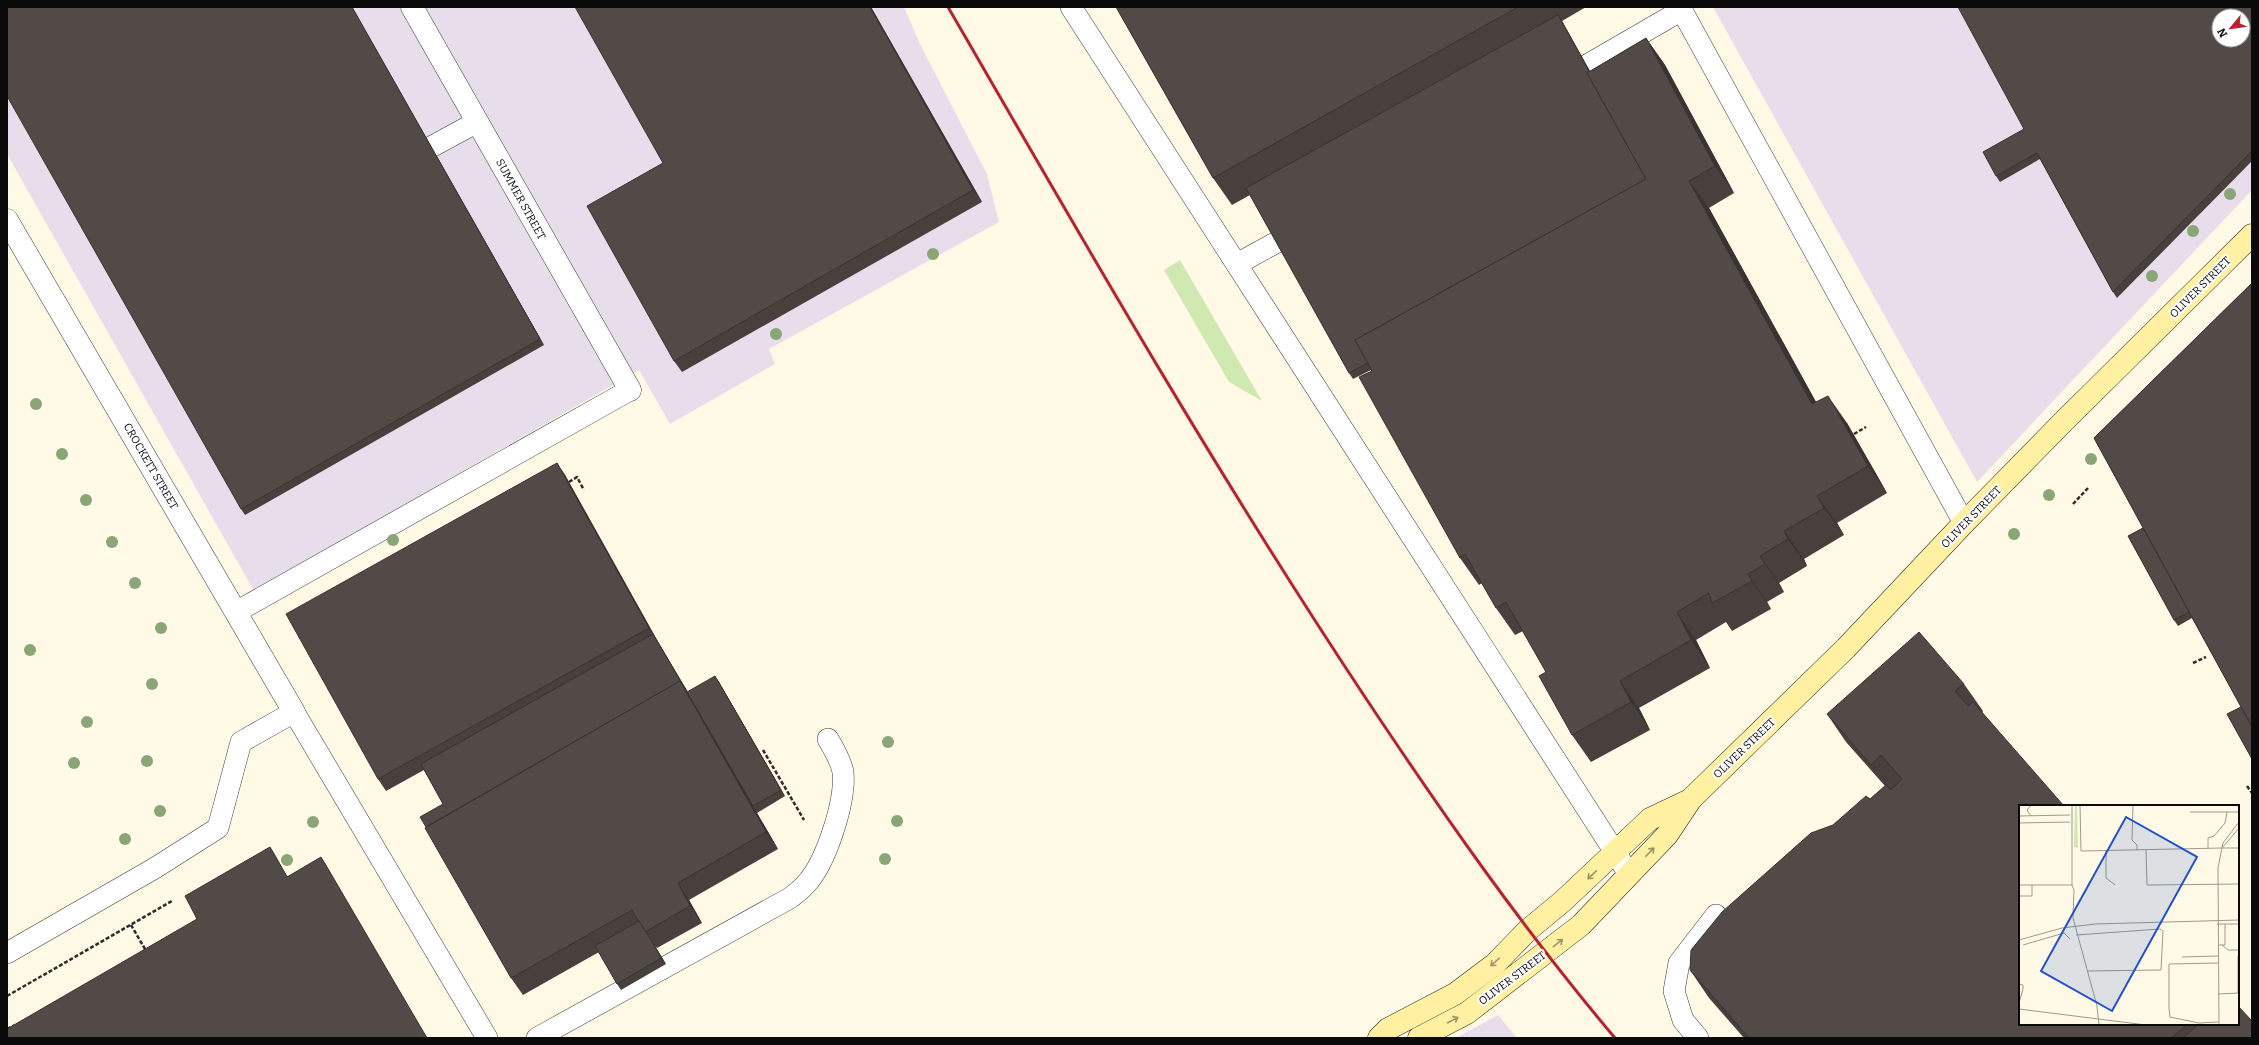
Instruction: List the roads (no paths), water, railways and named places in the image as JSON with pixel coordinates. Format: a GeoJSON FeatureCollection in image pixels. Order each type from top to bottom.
{"type":"FeatureCollection","features":[{"type":"Feature","properties":{"kind":"street","name":"SUMMER STREET"},"geometry":{"type":"LineString","coordinates":[[412,7],[630,390]]}},
{"type":"Feature","properties":{"kind":"street","name":"CROCKETT STREET"},"geometry":{"type":"LineString","coordinates":[[7,220],[294,712]]}},
{"type":"Feature","properties":{"kind":"street","name":"OLIVER STREET"},"geometry":{"type":"LineString","coordinates":[[1419,1038],[1467,1013],[1581,925],[1666,835],[1691,799],[1846,648],[1964,523],[2252,235]]}},
{"type":"Feature","properties":{"kind":"street","name":"OLIVER STREET"},"geometry":{"type":"LineString","coordinates":[[1379,1038],[1388,1029],[1455,994],[1495,964],[1528,930],[1615,854],[1650,819],[1691,799]]}},
{"type":"Feature","properties":{"kind":"lane"},"geometry":{"type":"LineString","coordinates":[[1071,7],[1629,874]]}},
{"type":"Feature","properties":{"kind":"lane"},"geometry":{"type":"LineString","coordinates":[[1587,65],[1681,9],[1964,523]]}},
{"type":"Feature","properties":{"kind":"lane"},"geometry":{"type":"LineString","coordinates":[[432,147],[477,122]]}},
{"type":"Feature","properties":{"kind":"lane"},"geometry":{"type":"LineString","coordinates":[[1237,264],[1277,242]]}},
{"type":"Feature","properties":{"kind":"lane"},"geometry":{"type":"LineString","coordinates":[[236,612],[630,390]]}},
{"type":"Feature","properties":{"kind":"lane"},"geometry":{"type":"LineString","coordinates":[[7,953],[155,868],[218,828],[241,742],[294,712],[487,1038]]}},
{"type":"Feature","properties":{"kind":"lane"},"geometry":{"type":"LineString","coordinates":[[537,1038],[790,898],[807,884],[825,856],[840,806],[843,772],[836,753],[828,739]]}},
{"type":"Feature","properties":{"kind":"lane"},"geometry":{"type":"LineString","coordinates":[[1698,1038],[1683,1020],[1674,991],[1679,963],[1716,915]]}},
{"type":"Feature","properties":{"kind":"railway"},"geometry":{"type":"LineString","coordinates":[[948,7],[1150,354],[1308,610],[1363,694],[1484,870],[1548,955],[1615,1038]]}}]}
